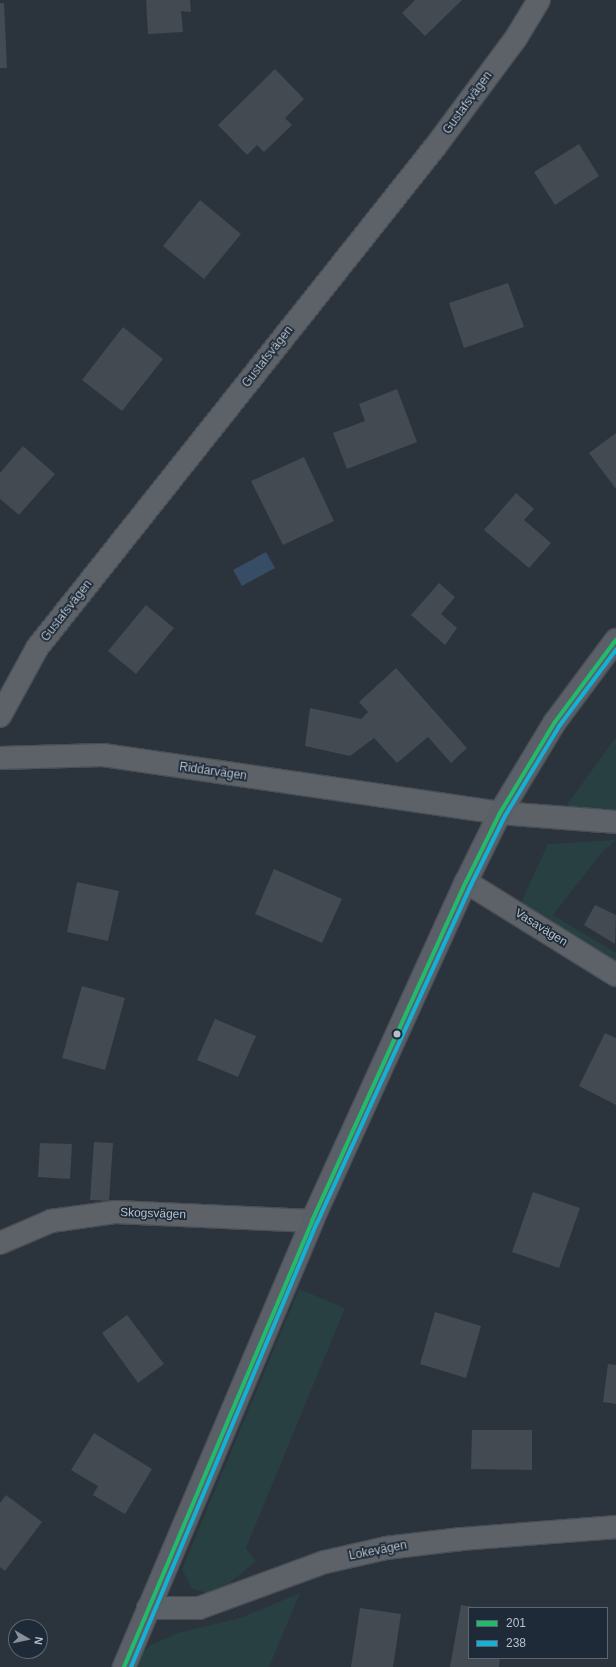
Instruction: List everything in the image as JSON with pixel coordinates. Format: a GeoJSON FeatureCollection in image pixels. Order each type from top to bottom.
{"type":"FeatureCollection","features":[{"type":"Feature","properties":{"kind":"street","name":"Gustafsvägen"},"geometry":{"type":"LineString","coordinates":[[0,716],[37,648],[436,147],[516,38],[540,0]]}},
{"type":"Feature","properties":{"kind":"street"},"geometry":{"type":"LineString","coordinates":[[124,1667],[312,1221],[466,882],[500,813],[555,722],[616,640]]}},
{"type":"Feature","properties":{"kind":"street","name":"Riddarvägen"},"geometry":{"type":"LineString","coordinates":[[0,758],[103,755],[500,813],[616,822]]}},
{"type":"Feature","properties":{"kind":"street","name":"Vasavägen"},"geometry":{"type":"LineString","coordinates":[[466,882],[616,975]]}},
{"type":"Feature","properties":{"kind":"street","name":"Skogsvägen"},"geometry":{"type":"LineString","coordinates":[[0,1243],[51,1221],[116,1212],[312,1221]]}},
{"type":"Feature","properties":{"kind":"street","name":"Lokevägen"},"geometry":{"type":"LineString","coordinates":[[148,1608],[199,1608],[325,1562],[386,1548],[461,1539],[616,1527]]}},
{"type":"Feature","properties":{"kind":"green space"},"geometry":{"type":"Polygon","coordinates":[[[616,737],[616,810],[563,810],[616,737]]]}},
{"type":"Feature","properties":{"kind":"green space"},"geometry":{"type":"Polygon","coordinates":[[[616,840],[602,852],[553,915],[616,953],[616,968],[518,909],[548,844],[616,840]]]}},
{"type":"Feature","properties":{"kind":"green space"},"geometry":{"type":"Polygon","coordinates":[[[299,1289],[345,1308],[246,1548],[256,1561],[219,1592],[209,1593],[192,1589],[182,1569],[299,1289]]]}},
{"type":"Feature","properties":{"kind":"green space"},"geometry":{"type":"Polygon","coordinates":[[[300,1593],[269,1667],[137,1667],[139,1655],[151,1645],[177,1633],[240,1618],[300,1593]]]}},
{"type":"Feature","properties":{"kind":"water"},"geometry":{"type":"Polygon","coordinates":[[[266,552],[275,568],[242,586],[233,570],[266,552]]]}},
{"type":"Feature","properties":{"kind":"building"},"geometry":{"type":"Polygon","coordinates":[[[146,0],[190,0],[191,12],[181,11],[183,32],[148,34],[146,0]]]}},
{"type":"Feature","properties":{"kind":"building"},"geometry":{"type":"Polygon","coordinates":[[[415,0],[462,0],[425,36],[402,13],[415,0]]]}},
{"type":"Feature","properties":{"kind":"building"},"geometry":{"type":"Polygon","coordinates":[[[0,3],[4,3],[7,68],[0,68],[0,3]]]}},
{"type":"Feature","properties":{"kind":"building"},"geometry":{"type":"Polygon","coordinates":[[[275,69],[304,99],[285,118],[292,125],[264,152],[257,145],[247,155],[218,125],[275,69]]]}},
{"type":"Feature","properties":{"kind":"building"},"geometry":{"type":"Polygon","coordinates":[[[579,144],[599,176],[555,205],[534,172],[579,144]]]}},
{"type":"Feature","properties":{"kind":"building"},"geometry":{"type":"Polygon","coordinates":[[[200,200],[241,234],[204,279],[163,246],[200,200]]]}},
{"type":"Feature","properties":{"kind":"building"},"geometry":{"type":"Polygon","coordinates":[[[508,283],[524,327],[464,348],[449,303],[508,283]]]}},
{"type":"Feature","properties":{"kind":"building"},"geometry":{"type":"Polygon","coordinates":[[[123,327],[163,359],[122,411],[82,380],[123,327]]]}},
{"type":"Feature","properties":{"kind":"building"},"geometry":{"type":"Polygon","coordinates":[[[397,389],[417,442],[347,469],[333,433],[365,421],[359,404],[397,389]]]}},
{"type":"Feature","properties":{"kind":"building"},"geometry":{"type":"Polygon","coordinates":[[[616,433],[616,489],[589,453],[616,433]]]}},
{"type":"Feature","properties":{"kind":"building"},"geometry":{"type":"Polygon","coordinates":[[[23,446],[55,474],[19,515],[0,499],[0,473],[23,446]]]}},
{"type":"Feature","properties":{"kind":"building"},"geometry":{"type":"Polygon","coordinates":[[[304,457],[334,521],[283,545],[251,481],[304,457]]]}},
{"type":"Feature","properties":{"kind":"building"},"geometry":{"type":"Polygon","coordinates":[[[516,493],[534,509],[524,520],[551,543],[529,568],[484,530],[516,493]]]}},
{"type":"Feature","properties":{"kind":"building"},"geometry":{"type":"Polygon","coordinates":[[[439,583],[455,597],[441,614],[457,628],[445,645],[411,615],[439,583]]]}},
{"type":"Feature","properties":{"kind":"building"},"geometry":{"type":"Polygon","coordinates":[[[146,605],[174,628],[136,674],[108,651],[146,605]]]}},
{"type":"Feature","properties":{"kind":"building"},"geometry":{"type":"Polygon","coordinates":[[[396,668],[467,748],[451,763],[428,737],[397,763],[374,738],[350,756],[305,746],[310,708],[361,719],[368,712],[359,702],[396,668]]]}},
{"type":"Feature","properties":{"kind":"building"},"geometry":{"type":"Polygon","coordinates":[[[274,869],[342,899],[322,943],[255,914],[274,869]]]}},
{"type":"Feature","properties":{"kind":"building"},"geometry":{"type":"Polygon","coordinates":[[[77,882],[119,891],[108,941],[67,932],[77,882]]]}},
{"type":"Feature","properties":{"kind":"building"},"geometry":{"type":"Polygon","coordinates":[[[595,905],[616,915],[615,944],[584,925],[595,905]]]}},
{"type":"Feature","properties":{"kind":"building"},"geometry":{"type":"Polygon","coordinates":[[[82,986],[125,998],[105,1070],[62,1058],[82,986]]]}},
{"type":"Feature","properties":{"kind":"building"},"geometry":{"type":"Polygon","coordinates":[[[215,1019],[256,1036],[238,1077],[197,1060],[215,1019]]]}},
{"type":"Feature","properties":{"kind":"building"},"geometry":{"type":"Polygon","coordinates":[[[605,1033],[616,1038],[616,1105],[579,1086],[605,1033]]]}},
{"type":"Feature","properties":{"kind":"building"},"geometry":{"type":"Polygon","coordinates":[[[94,1142],[113,1143],[109,1201],[90,1200],[94,1142]]]}},
{"type":"Feature","properties":{"kind":"building"},"geometry":{"type":"Polygon","coordinates":[[[40,1143],[72,1144],[70,1179],[38,1177],[40,1143]]]}},
{"type":"Feature","properties":{"kind":"building"},"geometry":{"type":"Polygon","coordinates":[[[533,1192],[580,1208],[559,1268],[512,1252],[533,1192]]]}},
{"type":"Feature","properties":{"kind":"building"},"geometry":{"type":"Polygon","coordinates":[[[435,1312],[481,1326],[466,1378],[420,1364],[435,1312]]]}},
{"type":"Feature","properties":{"kind":"building"},"geometry":{"type":"Polygon","coordinates":[[[127,1315],[164,1364],[138,1383],[102,1333],[127,1315]]]}},
{"type":"Feature","properties":{"kind":"building"},"geometry":{"type":"Polygon","coordinates":[[[608,1364],[616,1365],[616,1404],[603,1402],[608,1364]]]}},
{"type":"Feature","properties":{"kind":"building"},"geometry":{"type":"Polygon","coordinates":[[[472,1430],[532,1430],[532,1470],[471,1469],[472,1430]]]}},
{"type":"Feature","properties":{"kind":"building"},"geometry":{"type":"Polygon","coordinates":[[[94,1433],[152,1469],[125,1514],[93,1495],[98,1486],[71,1470],[94,1433]]]}},
{"type":"Feature","properties":{"kind":"building"},"geometry":{"type":"Polygon","coordinates":[[[6,1495],[42,1522],[5,1571],[0,1567],[0,1503],[6,1495]]]}},
{"type":"Feature","properties":{"kind":"building"},"geometry":{"type":"Polygon","coordinates":[[[461,1605],[474,1607],[468,1607],[468,1659],[500,1659],[499,1667],[450,1667],[461,1605]]]}},
{"type":"Feature","properties":{"kind":"building"},"geometry":{"type":"Polygon","coordinates":[[[360,1608],[401,1614],[393,1667],[351,1667],[360,1608]]]}},
{"type":"Feature","properties":{"kind":"transit line","name":"201"},"geometry":{"type":"LineString","coordinates":[[124,1667],[312,1221],[466,882],[500,813],[555,722],[616,640]]}},
{"type":"Feature","properties":{"kind":"transit line","name":"238"},"geometry":{"type":"LineString","coordinates":[[131,1667],[317,1223],[471,885],[505,816],[560,725],[616,650]]}}]}
